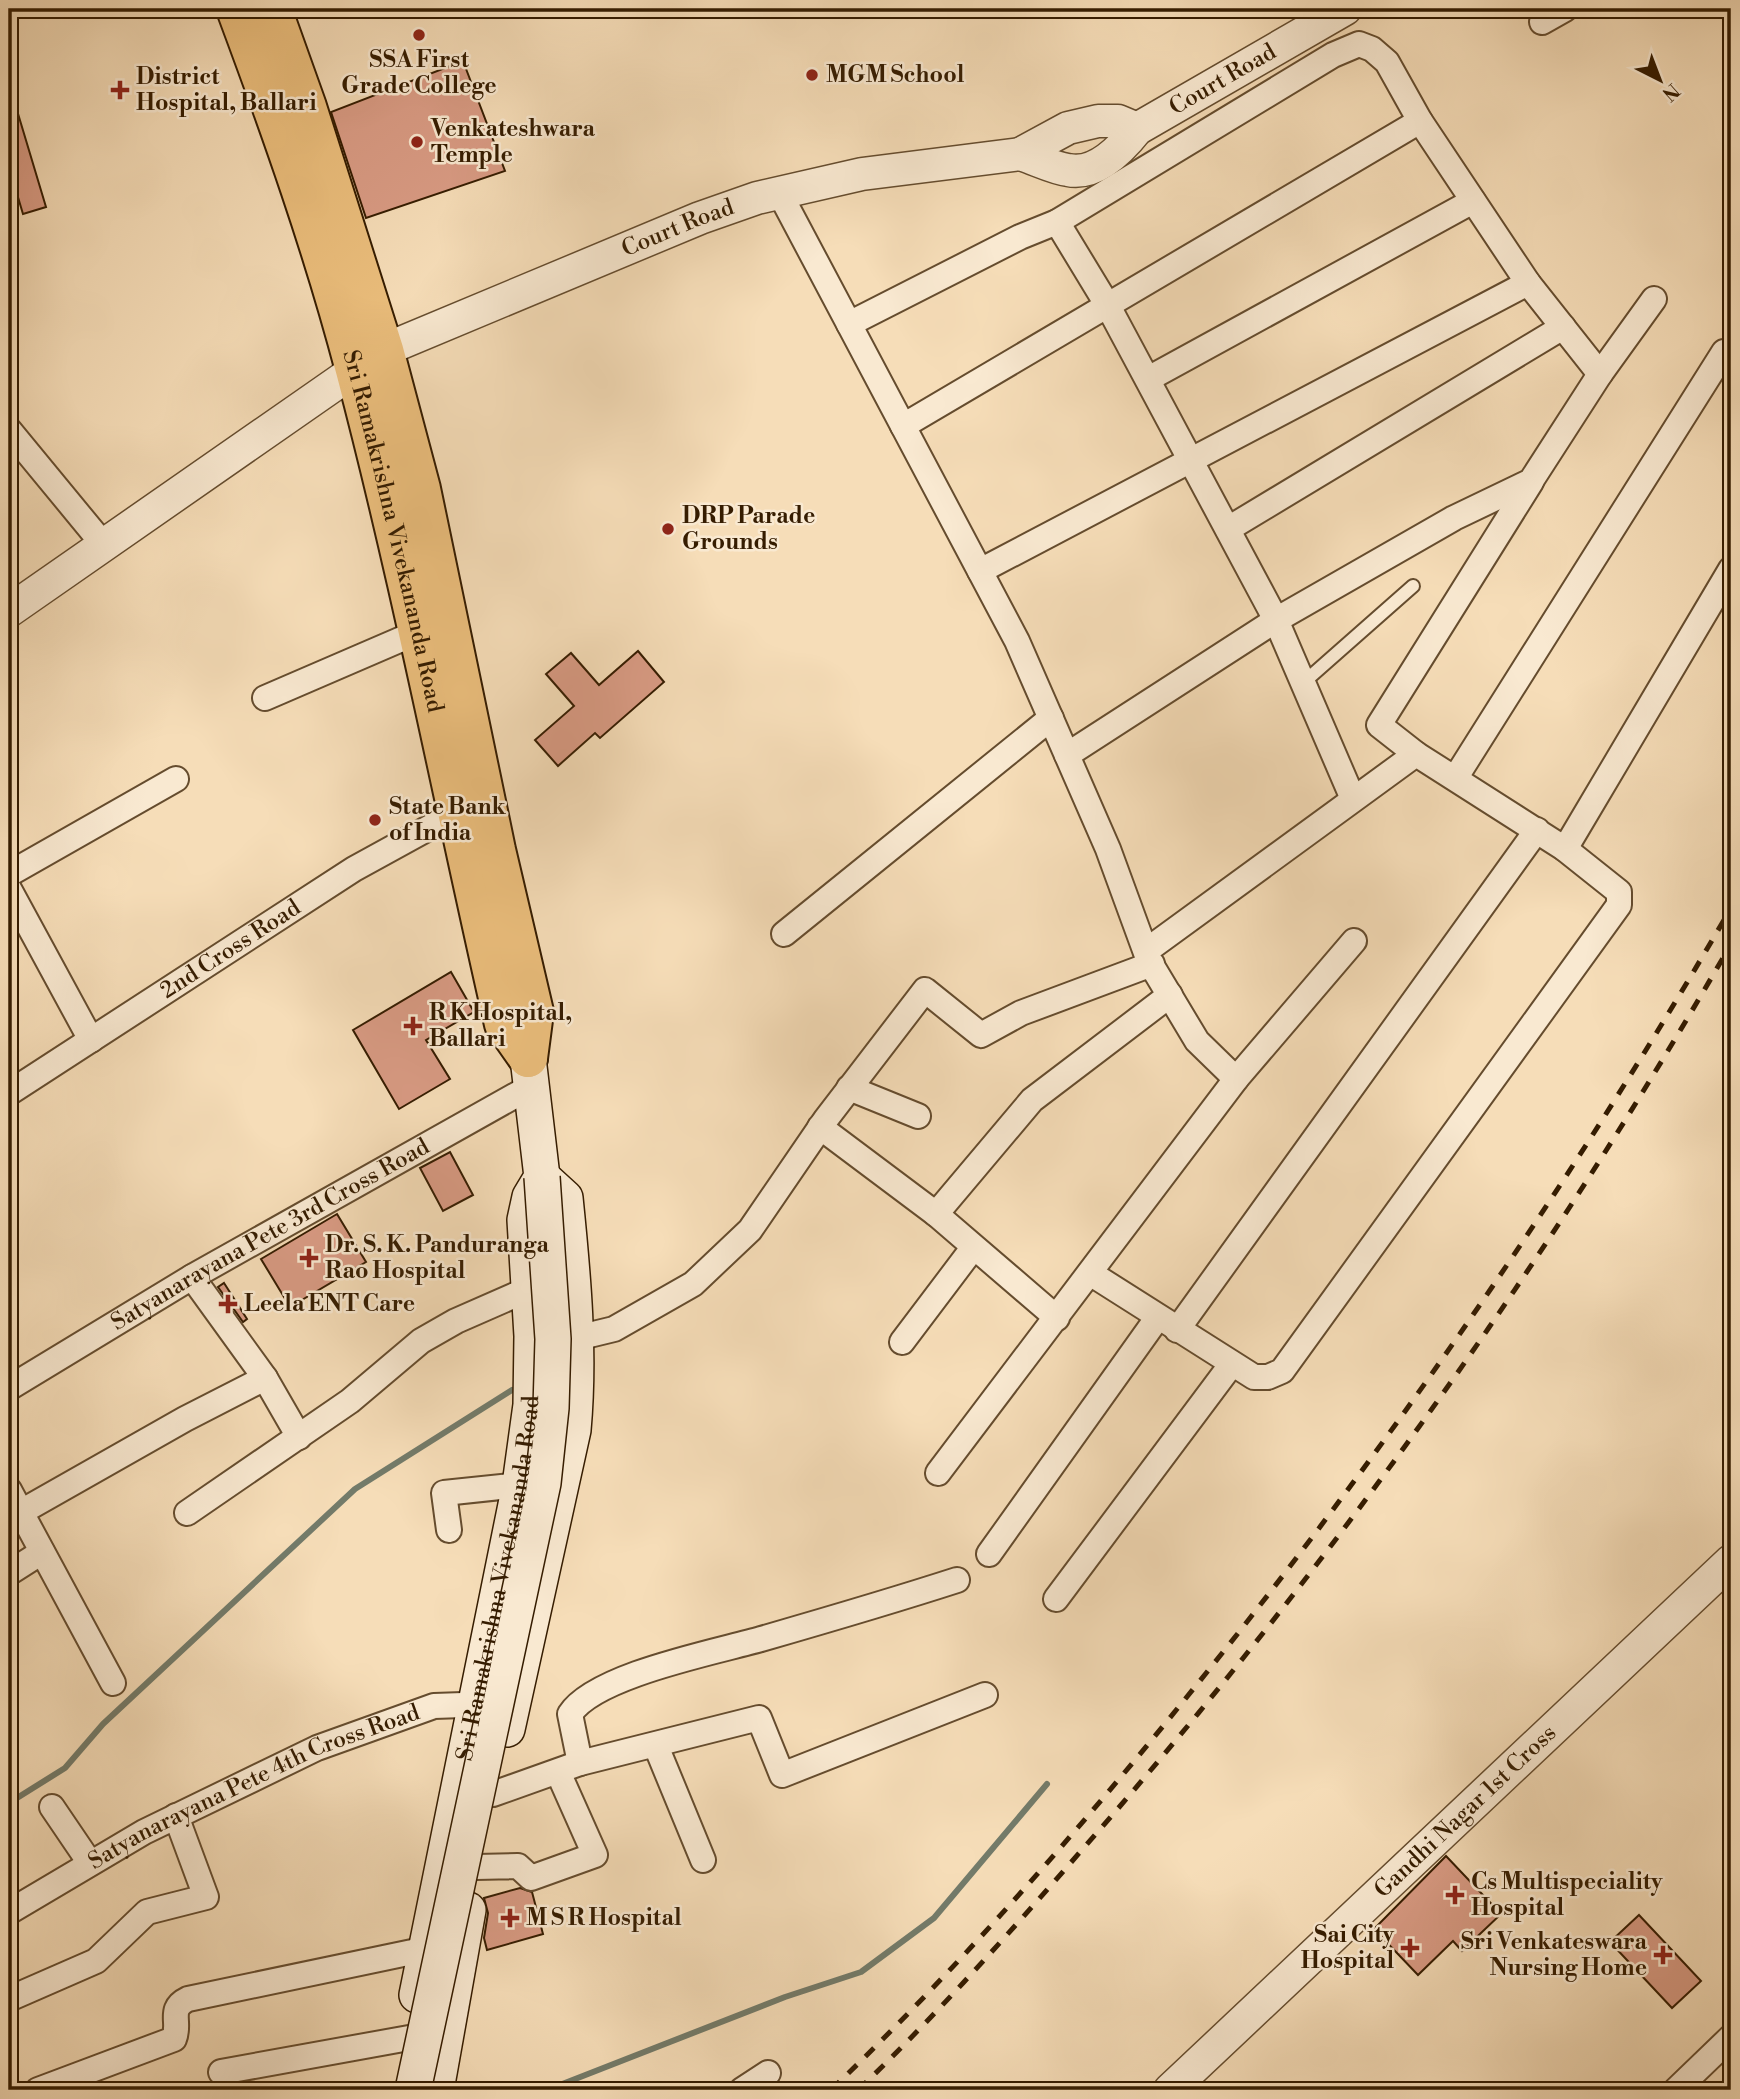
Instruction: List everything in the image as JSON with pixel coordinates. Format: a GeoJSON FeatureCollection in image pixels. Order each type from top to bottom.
{"type":"FeatureCollection","features":[{"type":"Feature","properties":{"kind":"main road","name":"Sri Ramakrishna Vivekananda Road"},"geometry":{"type":"LineString","coordinates":[[236,9],[307,213],[370,359],[421,489],[496,850],[534,1012],[530,1072],[542,1177],[526,1209],[531,1405],[520,1485],[425,1949],[426,2038],[436,2090]]}},
{"type":"Feature","properties":{"kind":"main road","name":"Sri Ramakrishna Vivekananda Road"},"geometry":{"type":"LineString","coordinates":[[272,9],[307,107],[370,359],[418,632],[504,1024],[530,1072]]}},
{"type":"Feature","properties":{"kind":"main road","name":"Sri Ramakrishna Vivekananda Road"},"geometry":{"type":"LineString","coordinates":[[420,2090],[405,2068],[426,2038],[462,1943],[476,1867],[573,1430],[577,1338],[565,1198],[542,1177]]}},
{"type":"Feature","properties":{"kind":"main road"},"geometry":{"type":"LineString","coordinates":[[413,2090],[543,1483],[551,1408],[553,1339],[542,1177]]}},
{"type":"Feature","properties":{"kind":"street","name":"Court Road"},"geometry":{"type":"LineString","coordinates":[[1020,154],[1069,171],[1083,169],[1116,153],[1137,129],[1345,9]]}},
{"type":"Feature","properties":{"kind":"street"},"geometry":{"type":"LineString","coordinates":[[1542,22],[1565,9]]}},
{"type":"Feature","properties":{"kind":"street"},"geometry":{"type":"LineString","coordinates":[[849,324],[1020,237],[1057,222],[1333,55],[1359,44],[1372,48],[1387,62],[1420,121],[1528,283],[1600,374]]}},
{"type":"Feature","properties":{"kind":"street","name":"Court Road"},"geometry":{"type":"LineString","coordinates":[[9,611],[370,359],[700,218],[779,192],[862,174],[1020,154],[1068,128],[1098,121],[1118,121],[1137,129]]}},
{"type":"Feature","properties":{"kind":"street"},"geometry":{"type":"LineString","coordinates":[[903,426],[1420,121]]}},
{"type":"Feature","properties":{"kind":"street"},"geometry":{"type":"LineString","coordinates":[[779,192],[1017,641],[1108,849],[1149,957],[1197,1041],[1236,1079]]}},
{"type":"Feature","properties":{"kind":"street"},"geometry":{"type":"LineString","coordinates":[[1148,379],[1473,201]]}},
{"type":"Feature","properties":{"kind":"street"},"geometry":{"type":"LineString","coordinates":[[1057,222],[1108,306],[1276,620],[1353,799]]}},
{"type":"Feature","properties":{"kind":"street"},"geometry":{"type":"LineString","coordinates":[[980,571],[1528,283]]}},
{"type":"Feature","properties":{"kind":"street"},"geometry":{"type":"LineString","coordinates":[[1090,1273],[1231,1365],[1254,1377],[1268,1377],[1282,1371],[1619,905],[1619,892],[1565,849],[1456,777],[1416,754],[1379,725],[1600,374],[1654,299]]}},
{"type":"Feature","properties":{"kind":"street"},"geometry":{"type":"LineString","coordinates":[[1228,529],[1563,327]]}},
{"type":"Feature","properties":{"kind":"street"},"geometry":{"type":"LineString","coordinates":[[1456,777],[1724,352]]}},
{"type":"Feature","properties":{"kind":"street"},"geometry":{"type":"LineString","coordinates":[[9,430],[103,544]]}},
{"type":"Feature","properties":{"kind":"street"},"geometry":{"type":"LineString","coordinates":[[1068,755],[1276,620],[1454,518],[1531,481]]}},
{"type":"Feature","properties":{"kind":"street"},"geometry":{"type":"LineString","coordinates":[[1565,849],[1731,569]]}},
{"type":"Feature","properties":{"kind":"street"},"geometry":{"type":"LineString","coordinates":[[265,698],[418,632]]}},
{"type":"Feature","properties":{"kind":"street"},"geometry":{"type":"LineString","coordinates":[[783,934],[1051,718]]}},
{"type":"Feature","properties":{"kind":"street"},"geometry":{"type":"LineString","coordinates":[[577,1338],[614,1329],[693,1284],[750,1230],[820,1127],[925,990],[981,1035],[1021,1013],[1149,957],[1353,799],[1416,754]]}},
{"type":"Feature","properties":{"kind":"street"},"geometry":{"type":"LineString","coordinates":[[91,1040],[9,888],[176,779]]}},
{"type":"Feature","properties":{"kind":"street","name":"2nd Cross Road"},"geometry":{"type":"LineString","coordinates":[[9,1093],[354,869],[456,813]]}},
{"type":"Feature","properties":{"kind":"street"},"geometry":{"type":"LineString","coordinates":[[989,1554],[1167,1323],[1537,830]]}},
{"type":"Feature","properties":{"kind":"street"},"geometry":{"type":"LineString","coordinates":[[938,1473],[1236,1079],[1354,941]]}},
{"type":"Feature","properties":{"kind":"street"},"geometry":{"type":"LineString","coordinates":[[936,1214],[1032,1100],[1170,995]]}},
{"type":"Feature","properties":{"kind":"street","name":"Satyanarayana Pete 3rd Cross Road"},"geometry":{"type":"LineString","coordinates":[[9,1388],[530,1072]]}},
{"type":"Feature","properties":{"kind":"street"},"geometry":{"type":"LineString","coordinates":[[849,1088],[918,1116]]}},
{"type":"Feature","properties":{"kind":"street"},"geometry":{"type":"LineString","coordinates":[[820,1127],[936,1214],[1057,1318]]}},
{"type":"Feature","properties":{"kind":"street"},"geometry":{"type":"LineString","coordinates":[[902,1342],[973,1248]]}},
{"type":"Feature","properties":{"kind":"street"},"geometry":{"type":"LineString","coordinates":[[192,1277],[265,1378],[299,1437]]}},
{"type":"Feature","properties":{"kind":"street"},"geometry":{"type":"LineString","coordinates":[[187,1513],[350,1401],[421,1341],[456,1321],[529,1289]]}},
{"type":"Feature","properties":{"kind":"street"},"geometry":{"type":"LineString","coordinates":[[1056,1599],[1231,1365]]}},
{"type":"Feature","properties":{"kind":"street"},"geometry":{"type":"LineString","coordinates":[[21,1512],[185,1419],[265,1378]]}},
{"type":"Feature","properties":{"kind":"street"},"geometry":{"type":"LineString","coordinates":[[449,1530],[444,1493],[520,1485]]}},
{"type":"Feature","properties":{"kind":"street"},"geometry":{"type":"LineString","coordinates":[[9,1490],[113,1683]]}},
{"type":"Feature","properties":{"kind":"street"},"geometry":{"type":"LineString","coordinates":[[9,1573],[42,1552]]}},
{"type":"Feature","properties":{"kind":"street","name":"Gandhi Nagar 1st Cross"},"geometry":{"type":"LineString","coordinates":[[1170,2090],[1731,1561]]}},
{"type":"Feature","properties":{"kind":"street"},"geometry":{"type":"LineString","coordinates":[[476,1867],[517,1866],[531,1878],[595,1855],[569,1767],[570,1714],[577,1703],[589,1695],[685,1657],[758,1640],[957,1580]]}},
{"type":"Feature","properties":{"kind":"street"},"geometry":{"type":"LineString","coordinates":[[493,1794],[569,1767],[759,1718],[782,1775],[985,1695]]}},
{"type":"Feature","properties":{"kind":"street","name":"Satyanarayana Pete 4th Cross Road"},"geometry":{"type":"LineString","coordinates":[[9,1912],[90,1863],[176,1816],[317,1748],[433,1706],[514,1703]]}},
{"type":"Feature","properties":{"kind":"street"},"geometry":{"type":"LineString","coordinates":[[656,1746],[703,1860]]}},
{"type":"Feature","properties":{"kind":"street"},"geometry":{"type":"LineString","coordinates":[[52,1807],[90,1863]]}},
{"type":"Feature","properties":{"kind":"street"},"geometry":{"type":"LineString","coordinates":[[9,1998],[96,1961],[146,1912],[206,1897],[176,1816]]}},
{"type":"Feature","properties":{"kind":"street"},"geometry":{"type":"LineString","coordinates":[[38,2090],[174,2039],[177,2032],[174,2012],[179,2004],[188,2000],[462,1943]]}},
{"type":"Feature","properties":{"kind":"street"},"geometry":{"type":"LineString","coordinates":[[1676,2090],[1731,2037]]}},
{"type":"Feature","properties":{"kind":"street"},"geometry":{"type":"LineString","coordinates":[[221,2072],[426,2038]]}},
{"type":"Feature","properties":{"kind":"street"},"geometry":{"type":"LineString","coordinates":[[742,2090],[768,2073]]}},
{"type":"Feature","properties":{"kind":"lane"},"geometry":{"type":"LineString","coordinates":[[1303,683],[1413,586]]}},
{"type":"Feature","properties":{"kind":"building","name":"Venkateshwara Temple"},"geometry":{"type":"Polygon","coordinates":[[[463,61],[505,171],[366,218],[331,112],[463,61]]]}},
{"type":"Feature","properties":{"kind":"building"},"geometry":{"type":"Polygon","coordinates":[[[9,97],[13,97],[46,207],[23,214],[9,167],[9,97]]]}},
{"type":"Feature","properties":{"kind":"building"},"geometry":{"type":"Polygon","coordinates":[[[638,651],[664,682],[600,738],[595,733],[558,766],[535,740],[574,706],[546,674],[571,653],[599,685],[638,651]]]}},
{"type":"Feature","properties":{"kind":"building"},"geometry":{"type":"Polygon","coordinates":[[[451,972],[474,1012],[426,1040],[450,1079],[399,1109],[353,1030],[451,972]]]}},
{"type":"Feature","properties":{"kind":"building"},"geometry":{"type":"Polygon","coordinates":[[[450,1152],[473,1195],[443,1211],[420,1168],[450,1152]]]}},
{"type":"Feature","properties":{"kind":"building"},"geometry":{"type":"Polygon","coordinates":[[[337,1214],[366,1262],[290,1307],[261,1259],[337,1214]]]}},
{"type":"Feature","properties":{"kind":"building"},"geometry":{"type":"Polygon","coordinates":[[[224,1283],[247,1319],[243,1322],[218,1287],[224,1283]]]}},
{"type":"Feature","properties":{"kind":"building"},"geometry":{"type":"Polygon","coordinates":[[[1446,1856],[1501,1914],[1462,1951],[1453,1941],[1418,1975],[1374,1929],[1446,1856]]]}},
{"type":"Feature","properties":{"kind":"building"},"geometry":{"type":"Polygon","coordinates":[[[520,1888],[532,1892],[543,1934],[487,1950],[484,1938],[488,1913],[484,1898],[520,1888]]]}},
{"type":"Feature","properties":{"kind":"building"},"geometry":{"type":"Polygon","coordinates":[[[1639,1915],[1701,1981],[1672,2008],[1610,1942],[1639,1915]]]}},
{"type":"Feature","properties":{"kind":"waterway"},"geometry":{"type":"LineString","coordinates":[[9,1803],[65,1768],[103,1724],[355,1489],[512,1390]]}},
{"type":"Feature","properties":{"kind":"waterway"},"geometry":{"type":"LineString","coordinates":[[547,2090],[785,1997],[861,1972],[934,1918],[1047,1784]]}},
{"type":"Feature","properties":{"kind":"railway"},"geometry":{"type":"LineString","coordinates":[[831,2090],[939,1981],[1093,1810],[1191,1692],[1306,1545],[1498,1279],[1618,1096],[1731,908]]}},
{"type":"Feature","properties":{"kind":"railway"},"geometry":{"type":"LineString","coordinates":[[858,2090],[950,1997],[1095,1835],[1184,1731],[1354,1516],[1435,1405],[1589,1178],[1731,944]]}},
{"type":"Feature","properties":{"kind":"place","name":"SSA First Grade College"},"geometry":{"type":"Point","coordinates":[419,35]}},
{"type":"Feature","properties":{"kind":"place","name":"MGM School"},"geometry":{"type":"Point","coordinates":[812,75]}},
{"type":"Feature","properties":{"kind":"place","name":"District Hospital, Ballari"},"geometry":{"type":"Point","coordinates":[120,90]}},
{"type":"Feature","properties":{"kind":"place","name":"Venkateshwara Temple"},"geometry":{"type":"Point","coordinates":[417,142]}},
{"type":"Feature","properties":{"kind":"place","name":"DRP Parade Grounds"},"geometry":{"type":"Point","coordinates":[668,529]}},
{"type":"Feature","properties":{"kind":"place","name":"State Bank of India"},"geometry":{"type":"Point","coordinates":[375,820]}},
{"type":"Feature","properties":{"kind":"place","name":"R K Hospital, Ballari"},"geometry":{"type":"Point","coordinates":[413,1026]}},
{"type":"Feature","properties":{"kind":"place","name":"Dr. S. K. Panduranga Rao Hospital"},"geometry":{"type":"Point","coordinates":[309,1258]}},
{"type":"Feature","properties":{"kind":"place","name":"Leela ENT Care"},"geometry":{"type":"Point","coordinates":[228,1304]}},
{"type":"Feature","properties":{"kind":"place","name":"Cs Multispeciality Hospital"},"geometry":{"type":"Point","coordinates":[1455,1895]}},
{"type":"Feature","properties":{"kind":"place","name":"M S R Hospital"},"geometry":{"type":"Point","coordinates":[510,1918]}},
{"type":"Feature","properties":{"kind":"place","name":"Sai City Hospital"},"geometry":{"type":"Point","coordinates":[1410,1948]}},
{"type":"Feature","properties":{"kind":"place","name":"Sri Venkateswara Nursing Home"},"geometry":{"type":"Point","coordinates":[1663,1955]}}]}
